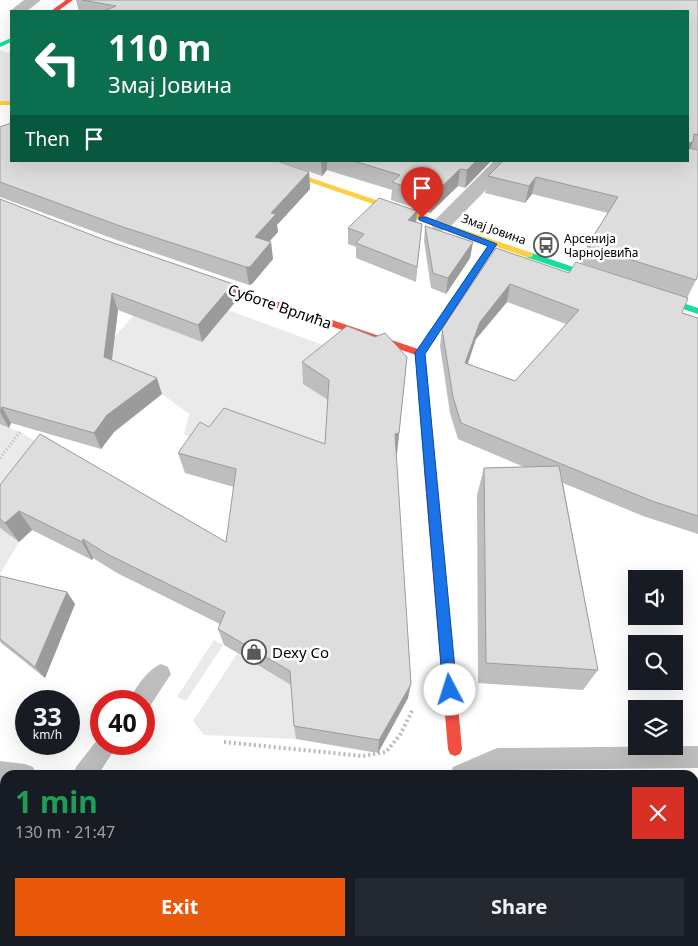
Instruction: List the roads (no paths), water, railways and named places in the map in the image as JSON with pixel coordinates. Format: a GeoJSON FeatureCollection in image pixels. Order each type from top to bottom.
{"type":"FeatureCollection","features":[{"type":"Feature","properties":{"kind":"street"},"geometry":{"type":"LineString","coordinates":[[19,10],[34,0]]}},
{"type":"Feature","properties":{"kind":"street"},"geometry":{"type":"LineString","coordinates":[[55,10],[70,0]]}},
{"type":"Feature","properties":{"kind":"street","name":"Змај Јовина"},"geometry":{"type":"LineString","coordinates":[[256,162],[614,284]]}},
{"type":"Feature","properties":{"kind":"street"},"geometry":{"type":"LineString","coordinates":[[441,225],[504,162]]}},
{"type":"Feature","properties":{"kind":"street"},"geometry":{"type":"LineString","coordinates":[[455,749],[420,353],[493,244]]}},
{"type":"Feature","properties":{"kind":"street","name":"Суботе Врлића"},"geometry":{"type":"LineString","coordinates":[[189,275],[420,353]]}},
{"type":"Feature","properties":{"kind":"street"},"geometry":{"type":"LineString","coordinates":[[642,292],[698,311]]}},
{"type":"Feature","properties":{"kind":"lane"},"geometry":{"type":"LineString","coordinates":[[148,690],[160,674]]}},
{"type":"Feature","properties":{"kind":"lane"},"geometry":{"type":"LineString","coordinates":[[88,770],[99,755]]}},
{"type":"Feature","properties":{"kind":"lane"},"geometry":{"type":"LineString","coordinates":[[473,770],[497,760],[698,757]]}},
{"type":"Feature","properties":{"kind":"place","name":"Арсенија Чарнојевића"},"geometry":{"type":"Point","coordinates":[546,245]}},
{"type":"Feature","properties":{"kind":"place","name":"Dexy Co"},"geometry":{"type":"Point","coordinates":[254,652]}}]}
